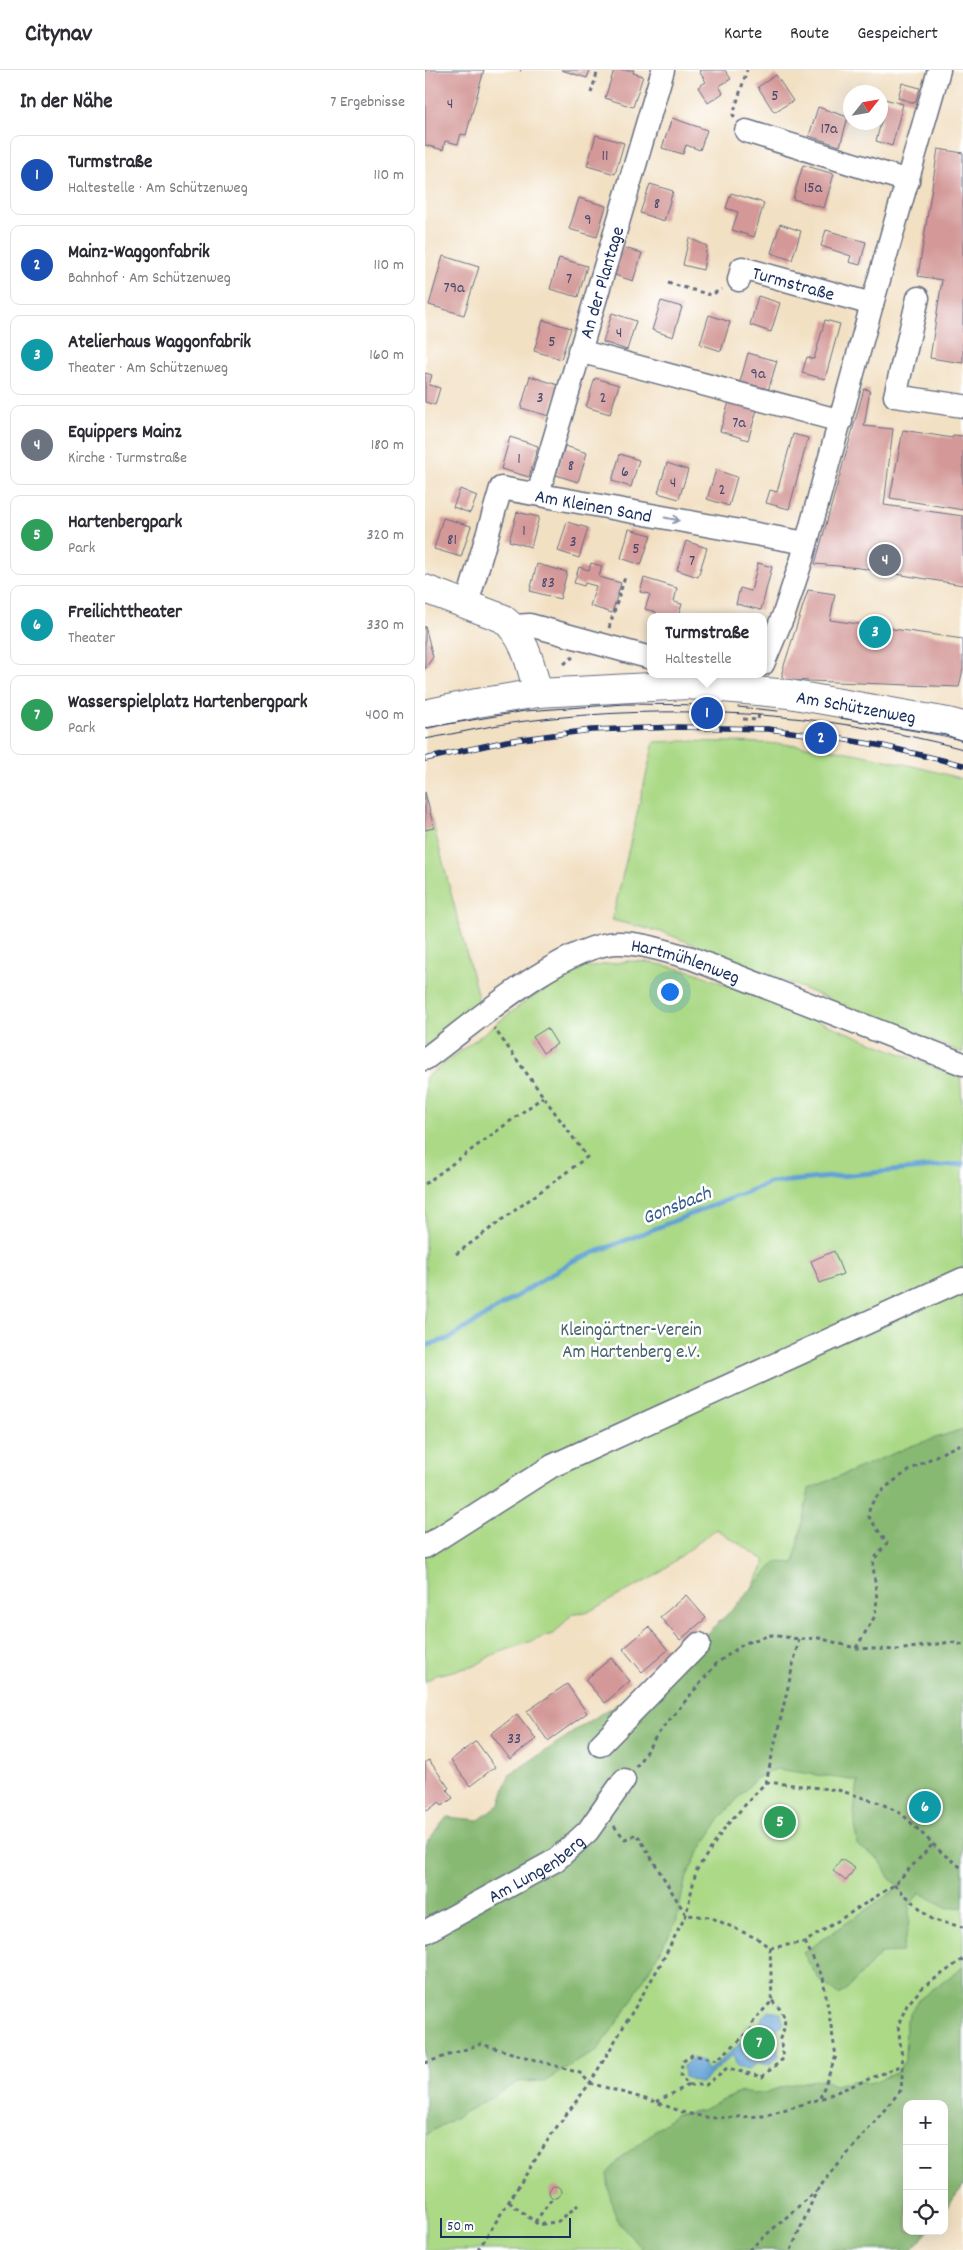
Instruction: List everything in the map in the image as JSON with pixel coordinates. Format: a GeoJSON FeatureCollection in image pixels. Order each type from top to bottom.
{"type":"FeatureCollection","features":[{"type":"Feature","properties":{"kind":"main road"},"geometry":{"type":"LineString","coordinates":[[425,589],[502,618],[513,626],[519,634],[538,693]]}},
{"type":"Feature","properties":{"kind":"main road","name":"Am Schützenweg"},"geometry":{"type":"LineString","coordinates":[[425,714],[538,693],[699,680],[860,706],[963,726]]}},
{"type":"Feature","properties":{"kind":"street","name":"An der Plantage"},"geometry":{"type":"LineString","coordinates":[[538,494],[663,70]]}},
{"type":"Feature","properties":{"kind":"street"},"geometry":{"type":"LineString","coordinates":[[767,654],[784,614],[806,544],[841,421],[871,304],[939,70]]}},
{"type":"Feature","properties":{"kind":"street"},"geometry":{"type":"LineString","coordinates":[[746,131],[908,181]]}},
{"type":"Feature","properties":{"kind":"street","name":"Turmstraße"},"geometry":{"type":"LineString","coordinates":[[739,280],[742,268],[871,304]]}},
{"type":"Feature","properties":{"kind":"street"},"geometry":{"type":"LineString","coordinates":[[918,298],[895,396],[963,406]]}},
{"type":"Feature","properties":{"kind":"street"},"geometry":{"type":"LineString","coordinates":[[579,351],[638,368],[649,368],[841,421]]}},
{"type":"Feature","properties":{"kind":"street","name":"Am Kleinen Sand"},"geometry":{"type":"LineString","coordinates":[[467,604],[501,488],[806,544]]}},
{"type":"Feature","properties":{"kind":"street"},"geometry":{"type":"LineString","coordinates":[[767,631],[784,614]]}},
{"type":"Feature","properties":{"kind":"street"},"geometry":{"type":"LineString","coordinates":[[513,626],[530,625],[647,657]]}},
{"type":"Feature","properties":{"kind":"street","name":"Hartmühlenweg"},"geometry":{"type":"LineString","coordinates":[[425,1059],[531,981],[563,961],[594,946],[617,943],[649,947],[691,958],[963,1064]]}},
{"type":"Feature","properties":{"kind":"street"},"geometry":{"type":"LineString","coordinates":[[425,1547],[552,1466],[963,1279]]}},
{"type":"Feature","properties":{"kind":"street"},"geometry":{"type":"LineString","coordinates":[[600,1745],[699,1644]]}},
{"type":"Feature","properties":{"kind":"street","name":"Am Lungenberg"},"geometry":{"type":"LineString","coordinates":[[425,1932],[556,1860],[588,1832],[624,1780]]}},
{"type":"Feature","properties":{"kind":"path"},"geometry":{"type":"LineString","coordinates":[[591,93],[598,70]]}},
{"type":"Feature","properties":{"kind":"path"},"geometry":{"type":"LineString","coordinates":[[746,131],[733,115],[747,70]]}},
{"type":"Feature","properties":{"kind":"path","name":"Turmstraße"},"geometry":{"type":"LineString","coordinates":[[668,283],[711,295],[739,280]]}},
{"type":"Feature","properties":{"kind":"path"},"geometry":{"type":"LineString","coordinates":[[607,634],[625,577]]}},
{"type":"Feature","properties":{"kind":"path"},"geometry":{"type":"LineString","coordinates":[[743,720],[758,720],[759,691]]}},
{"type":"Feature","properties":{"kind":"path"},"geometry":{"type":"LineString","coordinates":[[456,1254],[587,1157],[485,1015]]}},
{"type":"Feature","properties":{"kind":"path"},"geometry":{"type":"LineString","coordinates":[[425,1184],[543,1096]]}},
{"type":"Feature","properties":{"kind":"path"},"geometry":{"type":"LineString","coordinates":[[855,1648],[875,1616],[877,1599],[873,1564],[875,1558],[887,1543],[868,1513],[878,1495],[906,1471],[963,1443]]}},
{"type":"Feature","properties":{"kind":"path"},"geometry":{"type":"LineString","coordinates":[[624,1780],[641,1761],[657,1735],[717,1663],[745,1643],[771,1635],[799,1639],[819,1638],[855,1648],[897,1650],[951,1642],[963,1645]]}},
{"type":"Feature","properties":{"kind":"path"},"geometry":{"type":"LineString","coordinates":[[478,2250],[553,2132],[590,2083],[659,1968],[686,1915],[696,1871],[726,1826],[766,1782],[799,1639]]}},
{"type":"Feature","properties":{"kind":"path"},"geometry":{"type":"LineString","coordinates":[[766,1782],[838,1790],[880,1803],[903,1814],[933,1844],[963,1869]]}},
{"type":"Feature","properties":{"kind":"path"},"geometry":{"type":"LineString","coordinates":[[601,1813],[625,1839],[637,1834],[686,1915]]}},
{"type":"Feature","properties":{"kind":"path"},"geometry":{"type":"LineString","coordinates":[[770,1948],[805,1942],[894,1885],[933,1844]]}},
{"type":"Feature","properties":{"kind":"path"},"geometry":{"type":"LineString","coordinates":[[894,1885],[933,1920],[963,1927]]}},
{"type":"Feature","properties":{"kind":"path"},"geometry":{"type":"LineString","coordinates":[[686,1915],[710,1917],[759,1939],[770,1948],[772,2001],[754,2020],[751,2030],[717,2060],[692,2055],[682,2062],[681,2077],[689,2085]]}},
{"type":"Feature","properties":{"kind":"path"},"geometry":{"type":"LineString","coordinates":[[805,1942],[823,1978],[836,2056],[820,2099]]}},
{"type":"Feature","properties":{"kind":"path"},"geometry":{"type":"LineString","coordinates":[[749,2250],[817,2190],[901,2090],[903,2065],[897,2024],[907,2005],[922,1988],[963,1959]]}},
{"type":"Feature","properties":{"kind":"path"},"geometry":{"type":"LineString","coordinates":[[656,2102],[689,2085],[706,2084],[727,2068],[762,2077],[784,2058],[780,2038],[786,2022],[781,2009],[772,2001]]}},
{"type":"Feature","properties":{"kind":"path"},"geometry":{"type":"LineString","coordinates":[[425,2063],[481,2044],[580,2074],[590,2083],[656,2102],[685,2113],[711,2118],[763,2116],[820,2099],[903,2065]]}},
{"type":"Feature","properties":{"kind":"path"},"geometry":{"type":"LineString","coordinates":[[791,2250],[817,2190]]}},
{"type":"Feature","properties":{"kind":"path"},"geometry":{"type":"LineString","coordinates":[[535,2222],[553,2197]]}},
{"type":"Feature","properties":{"kind":"path"},"geometry":{"type":"LineString","coordinates":[[509,2202],[539,2225],[559,2221],[578,2205]]}},
{"type":"Feature","properties":{"kind":"green space"},"geometry":{"type":"Polygon","coordinates":[[[654,742],[766,743],[816,747],[890,761],[963,779],[963,1053],[665,933],[612,920],[654,742]]]}},
{"type":"Feature","properties":{"kind":"green space"},"geometry":{"type":"Polygon","coordinates":[[[425,793],[480,1005],[425,1046],[425,793]]]}},
{"type":"Feature","properties":{"kind":"green space","name":"Kleingärtner-Verein Am Hartenberg e.V."},"geometry":{"type":"Polygon","coordinates":[[[629,961],[648,962],[694,972],[960,1077],[963,1110],[963,2186],[948,2206],[948,2100],[903,2100],[903,2235],[925,2235],[912,2250],[425,2250],[425,1940],[744,1603],[766,1561],[716,1529],[655,1576],[588,1612],[573,1613],[555,1633],[492,1655],[475,1666],[436,1675],[425,1682],[425,1078],[530,998],[583,968],[629,961]]]}},
{"type":"Feature","properties":{"kind":"green space"},"geometry":{"type":"Polygon","coordinates":[[[963,1429],[963,1907],[948,1908],[920,1893],[909,1905],[909,1923],[902,1952],[881,1953],[845,1991],[838,1995],[818,1978],[803,1953],[892,1892],[898,1885],[889,1878],[880,1860],[857,1845],[854,1813],[858,1781],[776,1769],[755,1779],[719,1820],[695,1859],[685,1882],[676,1923],[626,2010],[596,2052],[572,2064],[546,2081],[518,2082],[425,2135],[425,1844],[447,1817],[479,1820],[500,1804],[509,1775],[605,1711],[632,1696],[667,1670],[733,1609],[776,1562],[794,1563],[809,1489],[911,1446],[963,1429]]]}},
{"type":"Feature","properties":{"kind":"green space"},"geometry":{"type":"Polygon","coordinates":[[[963,1967],[963,2186],[948,2206],[948,2100],[903,2100],[903,2235],[925,2235],[912,2250],[644,2250],[626,2232],[613,2208],[607,2174],[622,2157],[675,2115],[702,2110],[741,2092],[764,2093],[788,2085],[821,2079],[835,2085],[852,2081],[870,2083],[896,2073],[905,2060],[906,2022],[917,2001],[963,1967]]]}},
{"type":"Feature","properties":{"kind":"water"},"geometry":{"type":"Polygon","coordinates":[[[769,2011],[781,2013],[783,2024],[774,2032],[779,2056],[769,2065],[758,2062],[748,2070],[737,2067],[733,2055],[701,2083],[684,2077],[683,2066],[693,2058],[703,2062],[707,2072],[761,2026],[761,2020],[769,2011]]]}},
{"type":"Feature","properties":{"kind":"building"},"geometry":{"type":"Polygon","coordinates":[[[425,70],[484,70],[466,135],[461,134],[458,144],[445,141],[443,150],[425,145],[425,70]]]}},
{"type":"Feature","properties":{"kind":"building"},"geometry":{"type":"Polygon","coordinates":[[[561,70],[590,70],[587,78],[561,70]]]}},
{"type":"Feature","properties":{"kind":"building"},"geometry":{"type":"Polygon","coordinates":[[[614,70],[634,70],[633,73],[643,76],[633,107],[605,98],[614,70]]]}},
{"type":"Feature","properties":{"kind":"building"},"geometry":{"type":"Polygon","coordinates":[[[725,70],[731,79],[719,86],[723,93],[708,103],[698,87],[706,82],[699,71],[725,70]]]}},
{"type":"Feature","properties":{"kind":"building"},"geometry":{"type":"Polygon","coordinates":[[[776,75],[793,101],[774,112],[758,87],[776,75]]]}},
{"type":"Feature","properties":{"kind":"building"},"geometry":{"type":"Polygon","coordinates":[[[902,83],[920,88],[915,103],[898,98],[902,83]]]}},
{"type":"Feature","properties":{"kind":"building"},"geometry":{"type":"Polygon","coordinates":[[[888,100],[903,104],[892,146],[876,141],[879,130],[888,130],[888,100]]]}},
{"type":"Feature","properties":{"kind":"building"},"geometry":{"type":"Polygon","coordinates":[[[818,107],[843,115],[844,130],[840,146],[809,136],[818,107]]]}},
{"type":"Feature","properties":{"kind":"building"},"geometry":{"type":"Polygon","coordinates":[[[672,118],[707,130],[700,150],[686,145],[683,154],[662,148],[672,118]]]}},
{"type":"Feature","properties":{"kind":"building"},"geometry":{"type":"Polygon","coordinates":[[[596,135],[624,143],[615,174],[587,166],[596,135]]]}},
{"type":"Feature","properties":{"kind":"building"},"geometry":{"type":"Polygon","coordinates":[[[938,149],[963,153],[963,363],[930,358],[942,280],[918,276],[938,149]]]}},
{"type":"Feature","properties":{"kind":"building"},"geometry":{"type":"Polygon","coordinates":[[[803,165],[834,174],[824,208],[793,199],[803,165]]]}},
{"type":"Feature","properties":{"kind":"building"},"geometry":{"type":"Polygon","coordinates":[[[650,184],[673,191],[664,221],[640,213],[650,184]]]}},
{"type":"Feature","properties":{"kind":"building"},"geometry":{"type":"Polygon","coordinates":[[[731,193],[764,203],[754,237],[732,230],[738,212],[726,208],[731,193]]]}},
{"type":"Feature","properties":{"kind":"building"},"geometry":{"type":"Polygon","coordinates":[[[579,198],[606,206],[597,237],[569,229],[579,198]]]}},
{"type":"Feature","properties":{"kind":"building"},"geometry":{"type":"Polygon","coordinates":[[[780,224],[801,231],[792,260],[771,253],[780,224]]]}},
{"type":"Feature","properties":{"kind":"building"},"geometry":{"type":"Polygon","coordinates":[[[826,230],[866,242],[860,265],[849,262],[851,256],[821,246],[826,230]]]}},
{"type":"Feature","properties":{"kind":"building"},"geometry":{"type":"Polygon","coordinates":[[[689,238],[707,246],[703,270],[683,265],[689,238]]]}},
{"type":"Feature","properties":{"kind":"building"},"geometry":{"type":"Polygon","coordinates":[[[621,247],[642,253],[633,281],[612,274],[621,247]]]}},
{"type":"Feature","properties":{"kind":"building"},"geometry":{"type":"Polygon","coordinates":[[[443,256],[479,267],[464,315],[429,305],[443,256]]]}},
{"type":"Feature","properties":{"kind":"building"},"geometry":{"type":"Polygon","coordinates":[[[559,258],[587,266],[578,297],[550,289],[559,258]]]}},
{"type":"Feature","properties":{"kind":"building"},"geometry":{"type":"Polygon","coordinates":[[[758,296],[780,303],[771,332],[750,325],[758,296]]]}},
{"type":"Feature","properties":{"kind":"building"},"geometry":{"type":"Polygon","coordinates":[[[661,301],[682,307],[673,337],[652,330],[661,301]]]}},
{"type":"Feature","properties":{"kind":"building"},"geometry":{"type":"Polygon","coordinates":[[[612,313],[636,321],[627,350],[603,342],[612,313]]]}},
{"type":"Feature","properties":{"kind":"building"},"geometry":{"type":"Polygon","coordinates":[[[709,315],[730,322],[721,351],[700,344],[709,315]]]}},
{"type":"Feature","properties":{"kind":"building"},"geometry":{"type":"Polygon","coordinates":[[[543,320],[571,328],[561,359],[534,351],[543,320]]]}},
{"type":"Feature","properties":{"kind":"building"},"geometry":{"type":"Polygon","coordinates":[[[825,320],[840,324],[825,379],[802,373],[807,357],[814,359],[825,320]]]}},
{"type":"Feature","properties":{"kind":"building"},"geometry":{"type":"Polygon","coordinates":[[[748,353],[777,361],[768,391],[740,382],[748,353]]]}},
{"type":"Feature","properties":{"kind":"building"},"geometry":{"type":"Polygon","coordinates":[[[425,373],[432,375],[429,385],[440,388],[435,405],[425,402],[425,373]]]}},
{"type":"Feature","properties":{"kind":"building"},"geometry":{"type":"Polygon","coordinates":[[[530,376],[558,385],[549,416],[521,408],[530,376]]]}},
{"type":"Feature","properties":{"kind":"building"},"geometry":{"type":"Polygon","coordinates":[[[595,378],[619,385],[610,414],[586,407],[595,378]]]}},
{"type":"Feature","properties":{"kind":"building"},"geometry":{"type":"Polygon","coordinates":[[[864,389],[870,390],[864,426],[893,429],[884,505],[963,516],[963,585],[860,568],[815,564],[864,389]]]}},
{"type":"Feature","properties":{"kind":"building"},"geometry":{"type":"Polygon","coordinates":[[[729,402],[757,410],[748,440],[720,431],[729,402]]]}},
{"type":"Feature","properties":{"kind":"building"},"geometry":{"type":"Polygon","coordinates":[[[903,430],[952,438],[953,435],[963,436],[963,510],[890,498],[903,430]]]}},
{"type":"Feature","properties":{"kind":"building"},"geometry":{"type":"Polygon","coordinates":[[[793,434],[808,438],[789,509],[766,503],[770,490],[777,492],[793,434]]]}},
{"type":"Feature","properties":{"kind":"building"},"geometry":{"type":"Polygon","coordinates":[[[510,437],[538,446],[529,477],[501,469],[510,437]]]}},
{"type":"Feature","properties":{"kind":"building"},"geometry":{"type":"Polygon","coordinates":[[[565,446],[587,453],[578,482],[556,475],[565,446]]]}},
{"type":"Feature","properties":{"kind":"building"},"geometry":{"type":"Polygon","coordinates":[[[620,454],[639,460],[631,487],[612,481],[620,454]]]}},
{"type":"Feature","properties":{"kind":"building"},"geometry":{"type":"Polygon","coordinates":[[[667,463],[688,470],[679,499],[658,493],[667,463]]]}},
{"type":"Feature","properties":{"kind":"building"},"geometry":{"type":"Polygon","coordinates":[[[716,470],[737,477],[729,506],[707,499],[716,470]]]}},
{"type":"Feature","properties":{"kind":"building"},"geometry":{"type":"Polygon","coordinates":[[[460,489],[477,496],[470,513],[453,507],[460,489]]]}},
{"type":"Feature","properties":{"kind":"building"},"geometry":{"type":"Polygon","coordinates":[[[517,512],[539,517],[531,547],[509,541],[517,512]]]}},
{"type":"Feature","properties":{"kind":"building"},"geometry":{"type":"Polygon","coordinates":[[[443,518],[471,526],[461,557],[434,549],[443,518]]]}},
{"type":"Feature","properties":{"kind":"building"},"geometry":{"type":"Polygon","coordinates":[[[567,522],[588,528],[579,558],[558,551],[567,522]]]}},
{"type":"Feature","properties":{"kind":"building"},"geometry":{"type":"Polygon","coordinates":[[[629,529],[651,535],[641,565],[621,558],[629,529]]]}},
{"type":"Feature","properties":{"kind":"building"},"geometry":{"type":"Polygon","coordinates":[[[686,541],[707,548],[698,577],[677,570],[686,541]]]}},
{"type":"Feature","properties":{"kind":"building"},"geometry":{"type":"Polygon","coordinates":[[[591,563],[602,566],[599,577],[621,583],[612,613],[590,606],[596,586],[585,583],[584,586],[574,583],[579,567],[589,570],[591,563]]]}},
{"type":"Feature","properties":{"kind":"building"},"geometry":{"type":"Polygon","coordinates":[[[758,563],[772,567],[761,610],[736,604],[740,588],[751,591],[758,563]]]}},
{"type":"Feature","properties":{"kind":"building"},"geometry":{"type":"Polygon","coordinates":[[[537,564],[567,572],[560,599],[530,591],[537,564]]]}},
{"type":"Feature","properties":{"kind":"building"},"geometry":{"type":"Polygon","coordinates":[[[644,578],[677,588],[674,602],[682,604],[679,613],[656,613],[645,609],[650,594],[640,592],[644,578]]]}},
{"type":"Feature","properties":{"kind":"building"},"geometry":{"type":"Polygon","coordinates":[[[808,590],[835,594],[830,620],[963,639],[963,669],[959,687],[786,680],[782,677],[782,672],[808,590]]]}},
{"type":"Feature","properties":{"kind":"building"},"geometry":{"type":"Polygon","coordinates":[[[425,626],[433,657],[425,669],[425,626]]]}},
{"type":"Feature","properties":{"kind":"building"},"geometry":{"type":"Polygon","coordinates":[[[425,792],[434,828],[425,830],[425,792]]]}},
{"type":"Feature","properties":{"kind":"building"},"geometry":{"type":"Polygon","coordinates":[[[547,1028],[557,1044],[543,1053],[533,1037],[547,1028]]]}},
{"type":"Feature","properties":{"kind":"building"},"geometry":{"type":"Polygon","coordinates":[[[834,1251],[843,1274],[820,1283],[811,1261],[834,1251]]]}},
{"type":"Feature","properties":{"kind":"building"},"geometry":{"type":"Polygon","coordinates":[[[686,1595],[706,1618],[680,1640],[660,1617],[686,1595]]]}},
{"type":"Feature","properties":{"kind":"building"},"geometry":{"type":"Polygon","coordinates":[[[649,1627],[668,1650],[642,1672],[623,1649],[649,1627]]]}},
{"type":"Feature","properties":{"kind":"building"},"geometry":{"type":"Polygon","coordinates":[[[611,1658],[630,1681],[605,1703],[585,1680],[611,1658]]]}},
{"type":"Feature","properties":{"kind":"building"},"geometry":{"type":"Polygon","coordinates":[[[567,1684],[587,1713],[548,1741],[527,1711],[567,1684]]]}},
{"type":"Feature","properties":{"kind":"building"},"geometry":{"type":"Polygon","coordinates":[[[517,1714],[536,1739],[510,1759],[491,1734],[517,1714]]]}},
{"type":"Feature","properties":{"kind":"building"},"geometry":{"type":"Polygon","coordinates":[[[476,1741],[495,1767],[470,1786],[451,1760],[476,1741]]]}},
{"type":"Feature","properties":{"kind":"building"},"geometry":{"type":"Polygon","coordinates":[[[429,1760],[449,1788],[447,1790],[453,1798],[442,1806],[439,1802],[427,1811],[425,1808],[425,1763],[429,1760]]]}},
{"type":"Feature","properties":{"kind":"building"},"geometry":{"type":"Polygon","coordinates":[[[841,1859],[855,1868],[846,1881],[833,1871],[841,1859]]]}},
{"type":"Feature","properties":{"kind":"building"},"geometry":{"type":"Polygon","coordinates":[[[555,2186],[561,2192],[555,2198],[549,2192],[555,2186]]]}},
{"type":"Feature","properties":{"kind":"waterway","name":"Gonsbach"},"geometry":{"type":"LineString","coordinates":[[425,1346],[448,1339],[571,1262],[769,1183],[963,1164]]}},
{"type":"Feature","properties":{"kind":"tram line"},"geometry":{"type":"LineString","coordinates":[[425,728],[525,711],[625,704],[711,705]]}},
{"type":"Feature","properties":{"kind":"tram line"},"geometry":{"type":"LineString","coordinates":[[738,707],[778,711]]}},
{"type":"Feature","properties":{"kind":"tram line"},"geometry":{"type":"LineString","coordinates":[[425,739],[526,721],[580,715],[690,712],[746,714],[855,726],[910,736],[963,749]]}},
{"type":"Feature","properties":{"kind":"tram line"},"geometry":{"type":"LineString","coordinates":[[840,718],[946,735],[963,741]]}},
{"type":"Feature","properties":{"kind":"railway"},"geometry":{"type":"LineString","coordinates":[[425,759],[507,741],[591,730],[679,727],[768,729],[829,737],[883,746],[963,765]]}},
{"type":"Feature","properties":{"kind":"place","name":"Equippers Mainz"},"geometry":{"type":"Point","coordinates":[885,560]}},
{"type":"Feature","properties":{"kind":"place","name":"Atelierhaus Waggonfabrik"},"geometry":{"type":"Point","coordinates":[875,632]}},
{"type":"Feature","properties":{"kind":"place","name":"Turmstraße"},"geometry":{"type":"Point","coordinates":[707,713]}},
{"type":"Feature","properties":{"kind":"place","name":"Mainz-Waggonfabrik"},"geometry":{"type":"Point","coordinates":[821,738]}},
{"type":"Feature","properties":{"kind":"place","name":"Freilichttheater"},"geometry":{"type":"Point","coordinates":[925,1807]}},
{"type":"Feature","properties":{"kind":"place","name":"Hartenbergpark"},"geometry":{"type":"Point","coordinates":[780,1822]}},
{"type":"Feature","properties":{"kind":"place","name":"Wasserspielplatz Hartenbergpark"},"geometry":{"type":"Point","coordinates":[759,2043]}}]}
